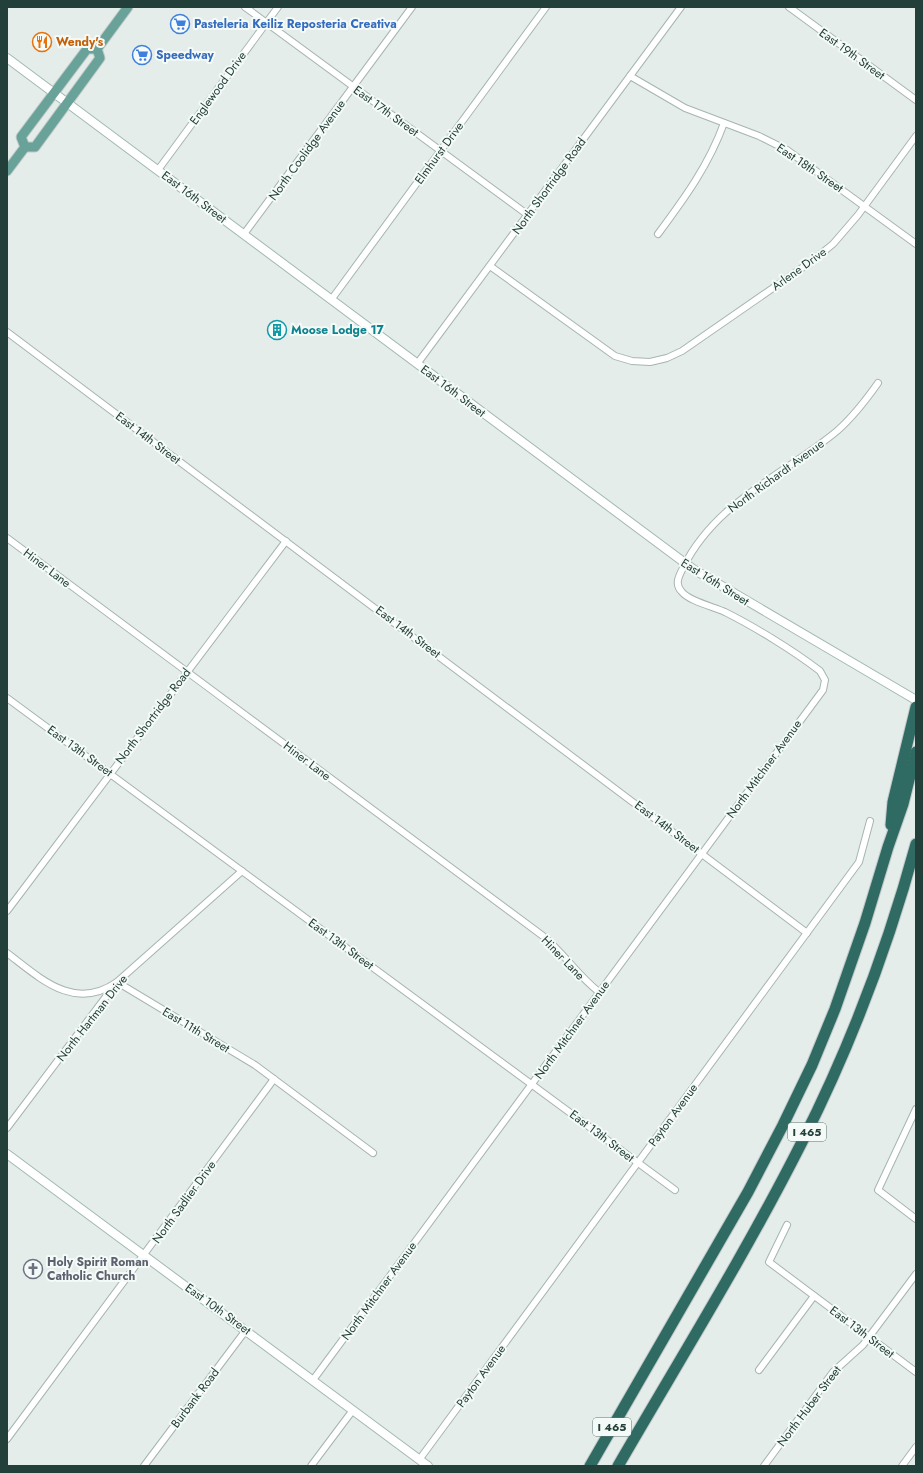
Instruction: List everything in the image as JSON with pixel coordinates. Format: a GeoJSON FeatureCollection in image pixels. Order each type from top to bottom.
{"type":"FeatureCollection","features":[{"type":"Feature","properties":{"kind":"highway"},"geometry":{"type":"LineString","coordinates":[[888,846],[893,802],[916,706]]}},
{"type":"Feature","properties":{"kind":"highway","name":"I 465"},"geometry":{"type":"LineString","coordinates":[[590,1466],[739,1208],[793,1105],[836,1009],[888,846],[903,804],[916,752]]}},
{"type":"Feature","properties":{"kind":"highway","name":"I 465"},"geometry":{"type":"LineString","coordinates":[[618,1466],[760,1221],[815,1116],[842,1055],[881,958],[916,844]]}},
{"type":"Feature","properties":{"kind":"main road"},"geometry":{"type":"LineString","coordinates":[[97,49],[128,7]]}},
{"type":"Feature","properties":{"kind":"main road"},"geometry":{"type":"LineString","coordinates":[[25,147],[21,137],[54,92],[87,49],[97,49]]}},
{"type":"Feature","properties":{"kind":"main road"},"geometry":{"type":"LineString","coordinates":[[25,147],[35,148],[100,58],[97,49]]}},
{"type":"Feature","properties":{"kind":"main road"},"geometry":{"type":"LineString","coordinates":[[7,171],[25,147]]}},
{"type":"Feature","properties":{"kind":"street","name":"East 17th Street"},"geometry":{"type":"LineString","coordinates":[[245,7],[528,215]]}},
{"type":"Feature","properties":{"kind":"street","name":"Englewood Drive"},"geometry":{"type":"LineString","coordinates":[[158,170],[278,7]]}},
{"type":"Feature","properties":{"kind":"street","name":"North Coolidge Avenue"},"geometry":{"type":"LineString","coordinates":[[244,234],[412,7]]}},
{"type":"Feature","properties":{"kind":"street","name":"North Shortridge Road"},"geometry":{"type":"LineString","coordinates":[[418,364],[680,7]]}},
{"type":"Feature","properties":{"kind":"street","name":"East 19th Street"},"geometry":{"type":"LineString","coordinates":[[789,7],[916,100]]}},
{"type":"Feature","properties":{"kind":"street","name":"Elmhurst Drive"},"geometry":{"type":"LineString","coordinates":[[331,300],[441,151],[543,8]]}},
{"type":"Feature","properties":{"kind":"street","name":"East 16th Street"},"geometry":{"type":"LineString","coordinates":[[7,58],[685,563],[752,606],[916,700]]}},
{"type":"Feature","properties":{"kind":"street","name":"East 18th Street"},"geometry":{"type":"LineString","coordinates":[[630,76],[675,104],[764,138],[787,150],[916,244]]}},
{"type":"Feature","properties":{"kind":"street"},"geometry":{"type":"LineString","coordinates":[[658,234],[699,176],[724,123]]}},
{"type":"Feature","properties":{"kind":"street","name":"Arlene Drive"},"geometry":{"type":"LineString","coordinates":[[490,266],[606,351],[629,360],[650,362],[667,358],[682,351],[812,261],[838,239],[865,206],[916,136]]}},
{"type":"Feature","properties":{"kind":"street","name":"East 14th Street"},"geometry":{"type":"LineString","coordinates":[[7,332],[807,933]]}},
{"type":"Feature","properties":{"kind":"street","name":"North Richardt Avenue"},"geometry":{"type":"LineString","coordinates":[[825,678],[818,670],[747,624],[721,610],[684,595],[678,588],[677,582],[685,563],[703,536],[723,514],[749,493],[838,430],[860,408],[878,383]]}},
{"type":"Feature","properties":{"kind":"street","name":"Hiner Lane"},"geometry":{"type":"LineString","coordinates":[[7,538],[543,936],[555,947],[580,976],[599,992]]}},
{"type":"Feature","properties":{"kind":"street","name":"North Shortridge Road"},"geometry":{"type":"LineString","coordinates":[[7,911],[186,671],[286,541]]}},
{"type":"Feature","properties":{"kind":"street","name":"North Mitchner Avenue"},"geometry":{"type":"LineString","coordinates":[[313,1380],[821,692],[825,685],[825,678]]}},
{"type":"Feature","properties":{"kind":"street","name":"East 13th Street"},"geometry":{"type":"LineString","coordinates":[[7,698],[675,1190]]}},
{"type":"Feature","properties":{"kind":"street","name":"Payton Avenue"},"geometry":{"type":"LineString","coordinates":[[419,1460],[859,862],[870,821]]}},
{"type":"Feature","properties":{"kind":"street","name":"North Hartman Drive"},"geometry":{"type":"LineString","coordinates":[[7,1128],[117,982],[242,871]]}},
{"type":"Feature","properties":{"kind":"street"},"geometry":{"type":"LineString","coordinates":[[7,953],[48,984],[68,992],[78,994],[90,993],[107,988],[117,982]]}},
{"type":"Feature","properties":{"kind":"street","name":"East 11th Street"},"geometry":{"type":"LineString","coordinates":[[117,982],[249,1061],[374,1153]]}},
{"type":"Feature","properties":{"kind":"street","name":"North Sadlier Drive"},"geometry":{"type":"LineString","coordinates":[[7,1440],[274,1079]]}},
{"type":"Feature","properties":{"kind":"street"},"geometry":{"type":"LineString","coordinates":[[916,1109],[878,1190],[916,1219]]}},
{"type":"Feature","properties":{"kind":"street","name":"East 10th Street"},"geometry":{"type":"LineString","coordinates":[[7,1154],[428,1466]]}},
{"type":"Feature","properties":{"kind":"street","name":"East 13th Street"},"geometry":{"type":"LineString","coordinates":[[787,1226],[769,1262],[916,1372]]}},
{"type":"Feature","properties":{"kind":"street","name":"North Huber Street"},"geometry":{"type":"LineString","coordinates":[[764,1466],[833,1372],[860,1349],[916,1274]]}},
{"type":"Feature","properties":{"kind":"street"},"geometry":{"type":"LineString","coordinates":[[759,1370],[814,1296]]}},
{"type":"Feature","properties":{"kind":"street","name":"Burbank Road"},"geometry":{"type":"LineString","coordinates":[[144,1466],[246,1330]]}},
{"type":"Feature","properties":{"kind":"street"},"geometry":{"type":"LineString","coordinates":[[311,1466],[353,1410]]}},
{"type":"Feature","properties":{"kind":"street"},"geometry":{"type":"LineString","coordinates":[[902,1466],[916,1447]]}},
{"type":"Feature","properties":{"kind":"place","name":"Pasteleria Keiliz Reposteria Creativa"},"geometry":{"type":"Point","coordinates":[180,24]}},
{"type":"Feature","properties":{"kind":"place","name":"Wendy's"},"geometry":{"type":"Point","coordinates":[42,42]}},
{"type":"Feature","properties":{"kind":"place","name":"Speedway"},"geometry":{"type":"Point","coordinates":[142,55]}},
{"type":"Feature","properties":{"kind":"place","name":"Moose Lodge 17"},"geometry":{"type":"Point","coordinates":[277,330]}},
{"type":"Feature","properties":{"kind":"place","name":"Holy Spirit Roman Catholic Church"},"geometry":{"type":"Point","coordinates":[33,1269]}}]}
